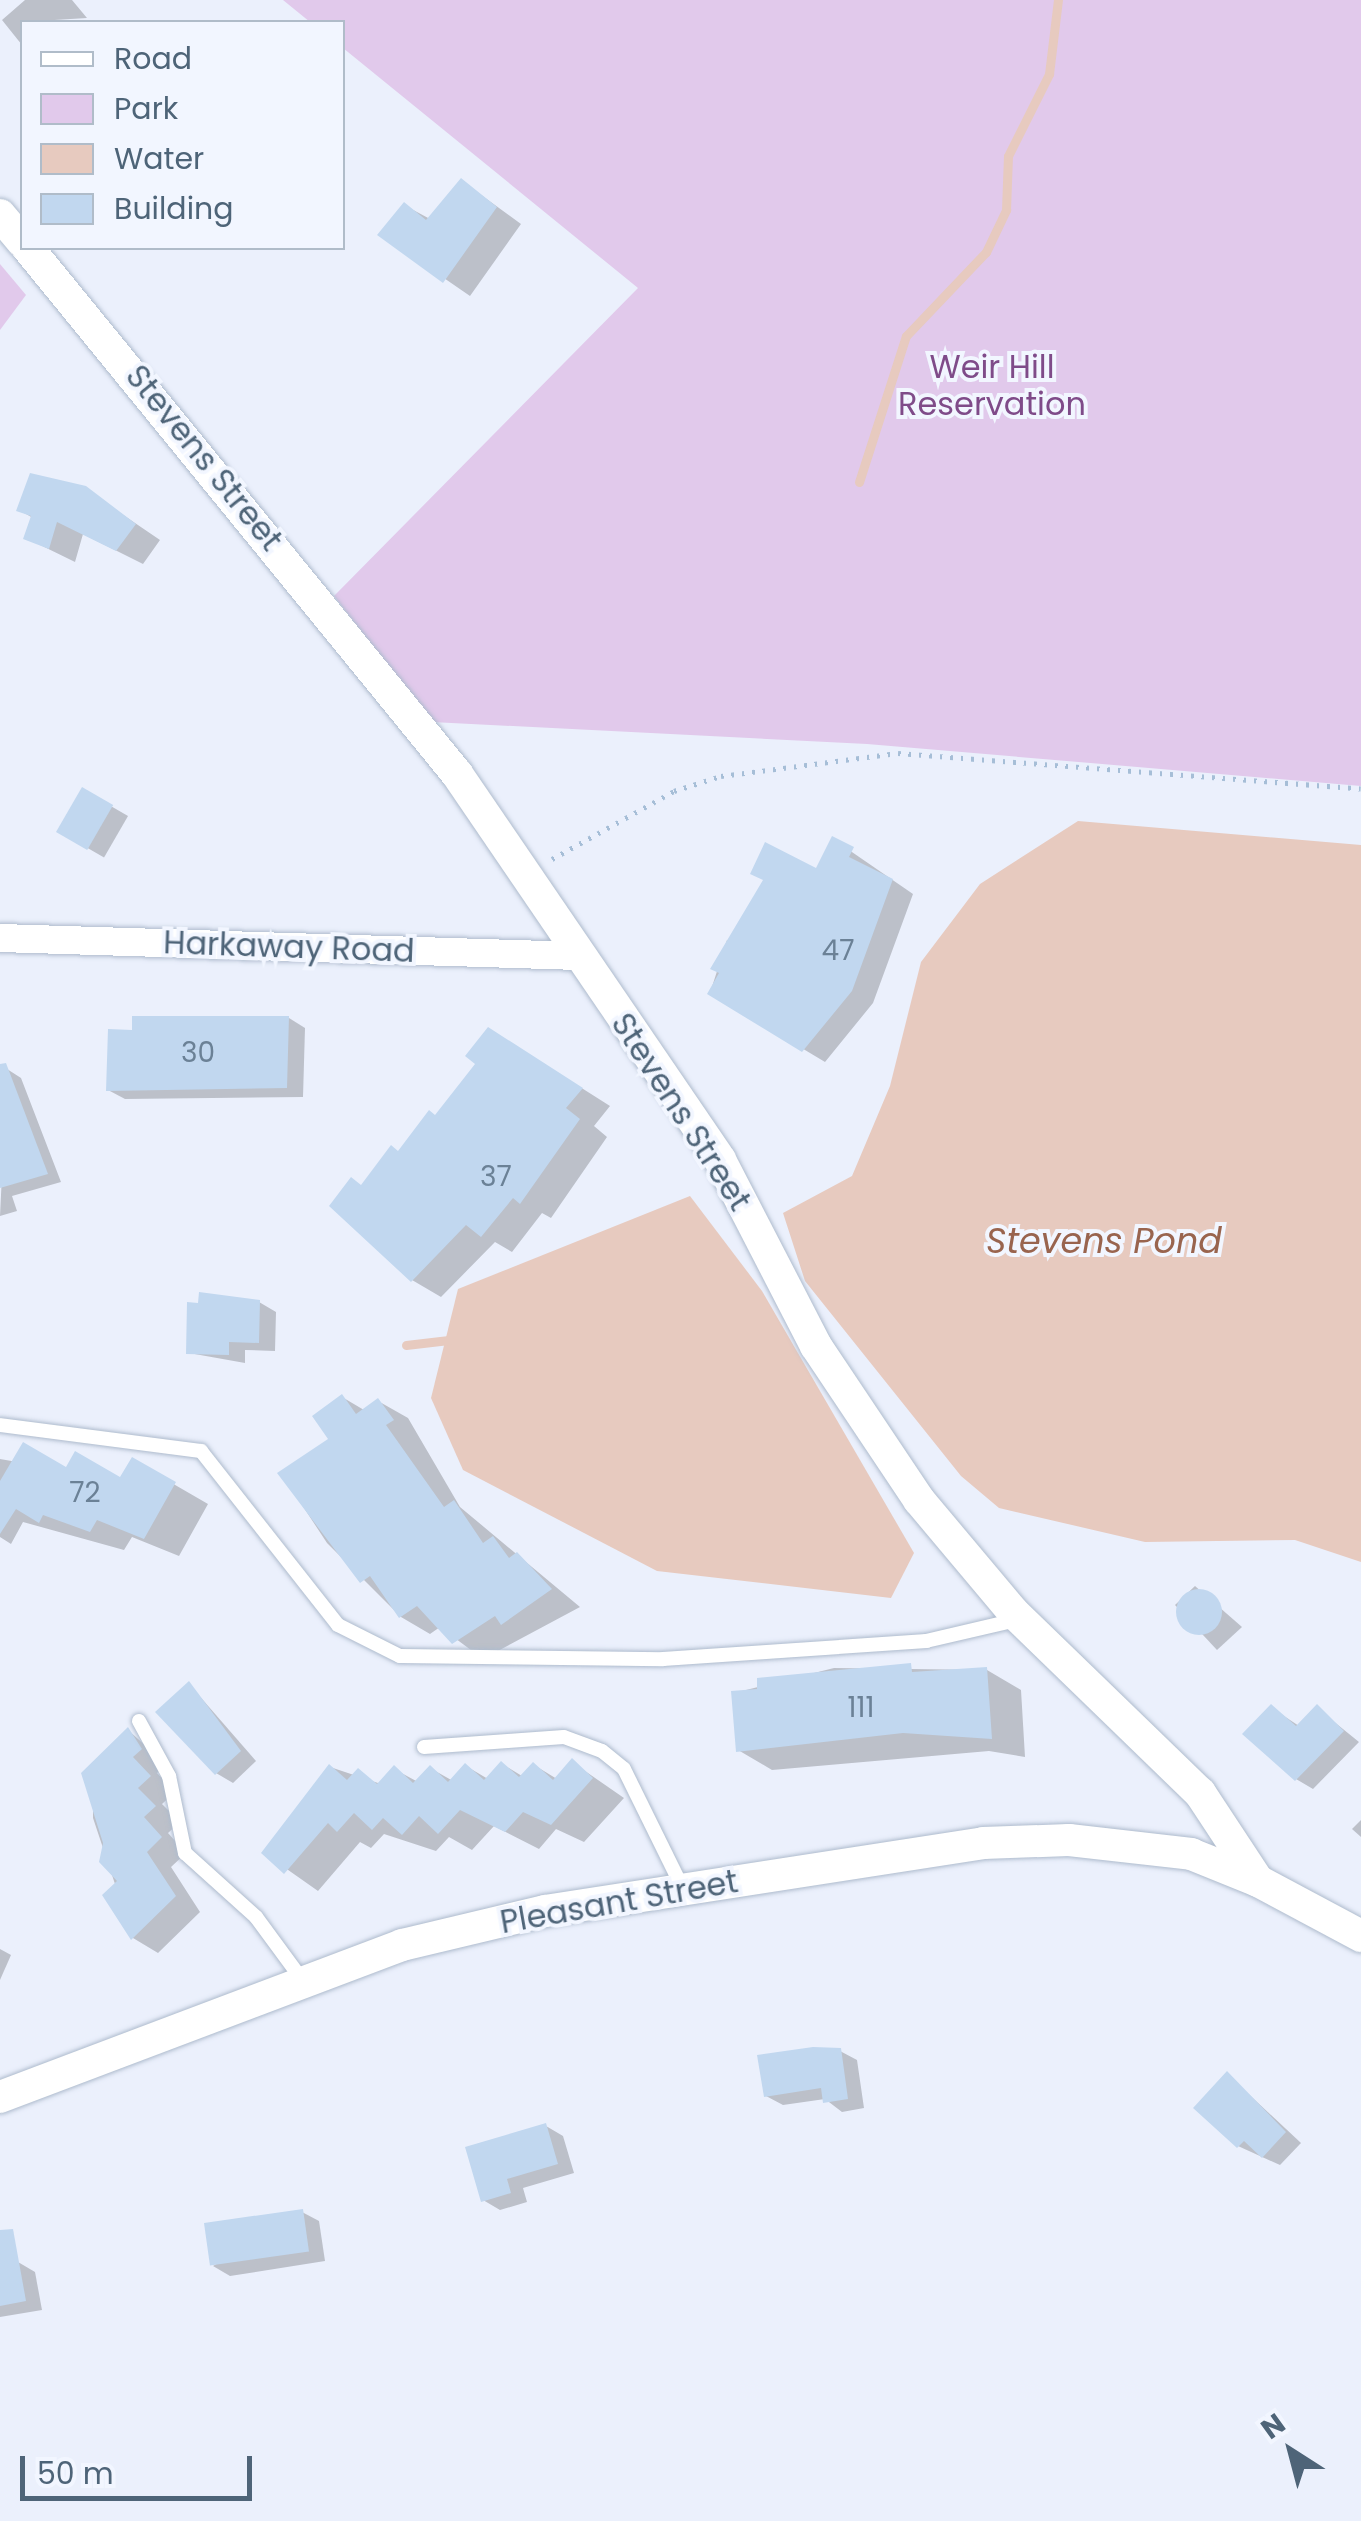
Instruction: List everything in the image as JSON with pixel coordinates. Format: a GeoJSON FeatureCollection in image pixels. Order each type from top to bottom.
{"type":"FeatureCollection","features":[{"type":"Feature","properties":{"kind":"street"},"geometry":{"type":"LineString","coordinates":[[0,214],[20,239]]}},
{"type":"Feature","properties":{"kind":"street","name":"Stevens Street"},"geometry":{"type":"LineString","coordinates":[[30,250],[352,641],[526,878],[720,1160],[846,1396],[919,1500],[1021,1618],[1200,1793],[1258,1881],[1361,1936]]}},
{"type":"Feature","properties":{"kind":"street","name":"Harkaway Road"},"geometry":{"type":"LineString","coordinates":[[0,938],[578,956]]}},
{"type":"Feature","properties":{"kind":"street","name":"Pleasant Street"},"geometry":{"type":"LineString","coordinates":[[0,2097],[402,1945],[684,1889],[982,1843],[1068,1840],[1192,1854],[1258,1881]]}},
{"type":"Feature","properties":{"kind":"lane"},"geometry":{"type":"LineString","coordinates":[[0,1425],[201,1451],[338,1625],[400,1656],[664,1659],[926,1641],[1021,1618]]}},
{"type":"Feature","properties":{"kind":"lane"},"geometry":{"type":"LineString","coordinates":[[139,1721],[169,1776],[185,1853],[256,1917],[304,1982]]}},
{"type":"Feature","properties":{"kind":"lane"},"geometry":{"type":"LineString","coordinates":[[424,1747],[564,1738],[602,1750],[624,1769],[684,1889]]}},
{"type":"Feature","properties":{"kind":"path"},"geometry":{"type":"LineString","coordinates":[[526,878],[674,791],[898,753],[1361,789]]}},
{"type":"Feature","properties":{"kind":"green space","name":"Weir Hill Reservation"},"geometry":{"type":"Polygon","coordinates":[[[283,0],[1361,0],[1361,786],[867,744],[432,722],[334,596],[638,288],[345,50],[345,20],[308,20],[283,0]]]}},
{"type":"Feature","properties":{"kind":"green space"},"geometry":{"type":"Polygon","coordinates":[[[0,264],[26,295],[0,330],[0,264]]]}},
{"type":"Feature","properties":{"kind":"water","name":"Stevens Pond"},"geometry":{"type":"Polygon","coordinates":[[[1078,821],[1361,845],[1361,1562],[1295,1540],[1145,1542],[999,1508],[961,1476],[805,1281],[783,1213],[852,1176],[890,1086],[921,962],[980,884],[1078,821]]]}},
{"type":"Feature","properties":{"kind":"water"},"geometry":{"type":"Polygon","coordinates":[[[690,1196],[762,1291],[914,1553],[891,1598],[657,1571],[463,1470],[431,1398],[458,1289],[690,1196]]]}},
{"type":"Feature","properties":{"kind":"building"},"geometry":{"type":"Polygon","coordinates":[[[461,178],[497,207],[443,283],[377,235],[404,202],[426,220],[461,178]]]}},
{"type":"Feature","properties":{"kind":"building"},"geometry":{"type":"Polygon","coordinates":[[[30,473],[86,486],[136,524],[116,551],[57,522],[49,549],[23,539],[31,516],[16,511],[30,473]]]}},
{"type":"Feature","properties":{"kind":"building"},"geometry":{"type":"Polygon","coordinates":[[[82,787],[113,805],[87,850],[56,832],[82,787]]]}},
{"type":"Feature","properties":{"kind":"building"},"geometry":{"type":"Polygon","coordinates":[[[832,836],[854,847],[849,857],[893,879],[852,991],[802,1052],[707,994],[719,973],[710,969],[763,880],[750,874],[765,842],[816,868],[832,836]]]}},
{"type":"Feature","properties":{"kind":"building"},"geometry":{"type":"Polygon","coordinates":[[[132,1016],[289,1016],[287,1088],[106,1091],[108,1029],[132,1030],[132,1016]]]}},
{"type":"Feature","properties":{"kind":"building"},"geometry":{"type":"Polygon","coordinates":[[[488,1027],[583,1088],[566,1108],[580,1119],[520,1204],[513,1198],[481,1237],[466,1225],[411,1282],[329,1206],[351,1177],[361,1185],[391,1145],[398,1151],[429,1110],[435,1115],[475,1064],[465,1056],[488,1027]]]}},
{"type":"Feature","properties":{"kind":"building"},"geometry":{"type":"Polygon","coordinates":[[[6,1063],[48,1174],[0,1188],[0,1064],[6,1063]]]}},
{"type":"Feature","properties":{"kind":"building"},"geometry":{"type":"Polygon","coordinates":[[[199,1292],[260,1300],[259,1343],[229,1342],[229,1355],[186,1354],[187,1302],[198,1303],[199,1292]]]}},
{"type":"Feature","properties":{"kind":"building"},"geometry":{"type":"Polygon","coordinates":[[[342,1394],[356,1414],[378,1398],[394,1420],[386,1425],[444,1507],[454,1500],[483,1543],[493,1536],[509,1558],[517,1552],[552,1589],[501,1625],[495,1616],[452,1644],[417,1606],[399,1618],[370,1576],[360,1583],[277,1473],[328,1439],[312,1416],[342,1394]]]}},
{"type":"Feature","properties":{"kind":"building"},"geometry":{"type":"Polygon","coordinates":[[[23,1442],[66,1467],[75,1451],[120,1477],[132,1457],[176,1482],[144,1539],[97,1520],[90,1532],[43,1515],[39,1523],[16,1509],[0,1534],[0,1481],[23,1442]]]}},
{"type":"Feature","properties":{"kind":"building"},"geometry":{"type":"Polygon","coordinates":[[[1199,1589],[1215,1596],[1222,1612],[1215,1628],[1199,1635],[1183,1628],[1176,1612],[1183,1596],[1199,1589]]]}},
{"type":"Feature","properties":{"kind":"building"},"geometry":{"type":"Polygon","coordinates":[[[911,1663],[912,1672],[987,1667],[992,1739],[903,1733],[736,1752],[731,1691],[757,1689],[757,1678],[911,1663]]]}},
{"type":"Feature","properties":{"kind":"building"},"geometry":{"type":"Polygon","coordinates":[[[189,1681],[241,1751],[215,1775],[155,1712],[189,1681]]]}},
{"type":"Feature","properties":{"kind":"building"},"geometry":{"type":"Polygon","coordinates":[[[1271,1704],[1296,1726],[1317,1704],[1344,1731],[1295,1781],[1242,1734],[1271,1704]]]}},
{"type":"Feature","properties":{"kind":"building"},"geometry":{"type":"Polygon","coordinates":[[[128,1727],[142,1749],[133,1757],[151,1776],[138,1788],[156,1806],[144,1817],[162,1837],[147,1852],[176,1896],[131,1940],[102,1895],[117,1881],[99,1862],[103,1843],[81,1773],[128,1727]]]}},
{"type":"Feature","properties":{"kind":"building"},"geometry":{"type":"Polygon","coordinates":[[[572,1758],[593,1778],[551,1825],[523,1812],[505,1832],[460,1810],[438,1834],[419,1816],[402,1835],[383,1818],[372,1830],[354,1813],[337,1832],[328,1823],[284,1874],[261,1853],[329,1764],[347,1780],[358,1768],[377,1784],[394,1765],[413,1783],[430,1765],[448,1782],[465,1763],[484,1780],[501,1761],[519,1777],[533,1762],[553,1780],[572,1758]]]}},
{"type":"Feature","properties":{"kind":"building"},"geometry":{"type":"Polygon","coordinates":[[[813,2047],[841,2048],[848,2099],[823,2103],[821,2088],[764,2097],[757,2055],[813,2047]]]}},
{"type":"Feature","properties":{"kind":"building"},"geometry":{"type":"Polygon","coordinates":[[[1227,2071],[1286,2132],[1262,2158],[1244,2141],[1237,2148],[1193,2108],[1227,2071]]]}},
{"type":"Feature","properties":{"kind":"building"},"geometry":{"type":"Polygon","coordinates":[[[546,2123],[558,2164],[507,2179],[511,2193],[481,2202],[465,2147],[546,2123]]]}},
{"type":"Feature","properties":{"kind":"building"},"geometry":{"type":"Polygon","coordinates":[[[303,2209],[309,2252],[210,2265],[204,2223],[303,2209]]]}},
{"type":"Feature","properties":{"kind":"building"},"geometry":{"type":"Polygon","coordinates":[[[13,2229],[26,2301],[0,2306],[0,2230],[13,2229]]]}},
{"type":"Feature","properties":{"kind":"waterway"},"geometry":{"type":"LineString","coordinates":[[859,482],[906,336],[986,252],[1006,210],[1008,156],[1049,74],[1058,0]]}},
{"type":"Feature","properties":{"kind":"waterway"},"geometry":{"type":"LineString","coordinates":[[406,1345],[449,1340]]}}]}
